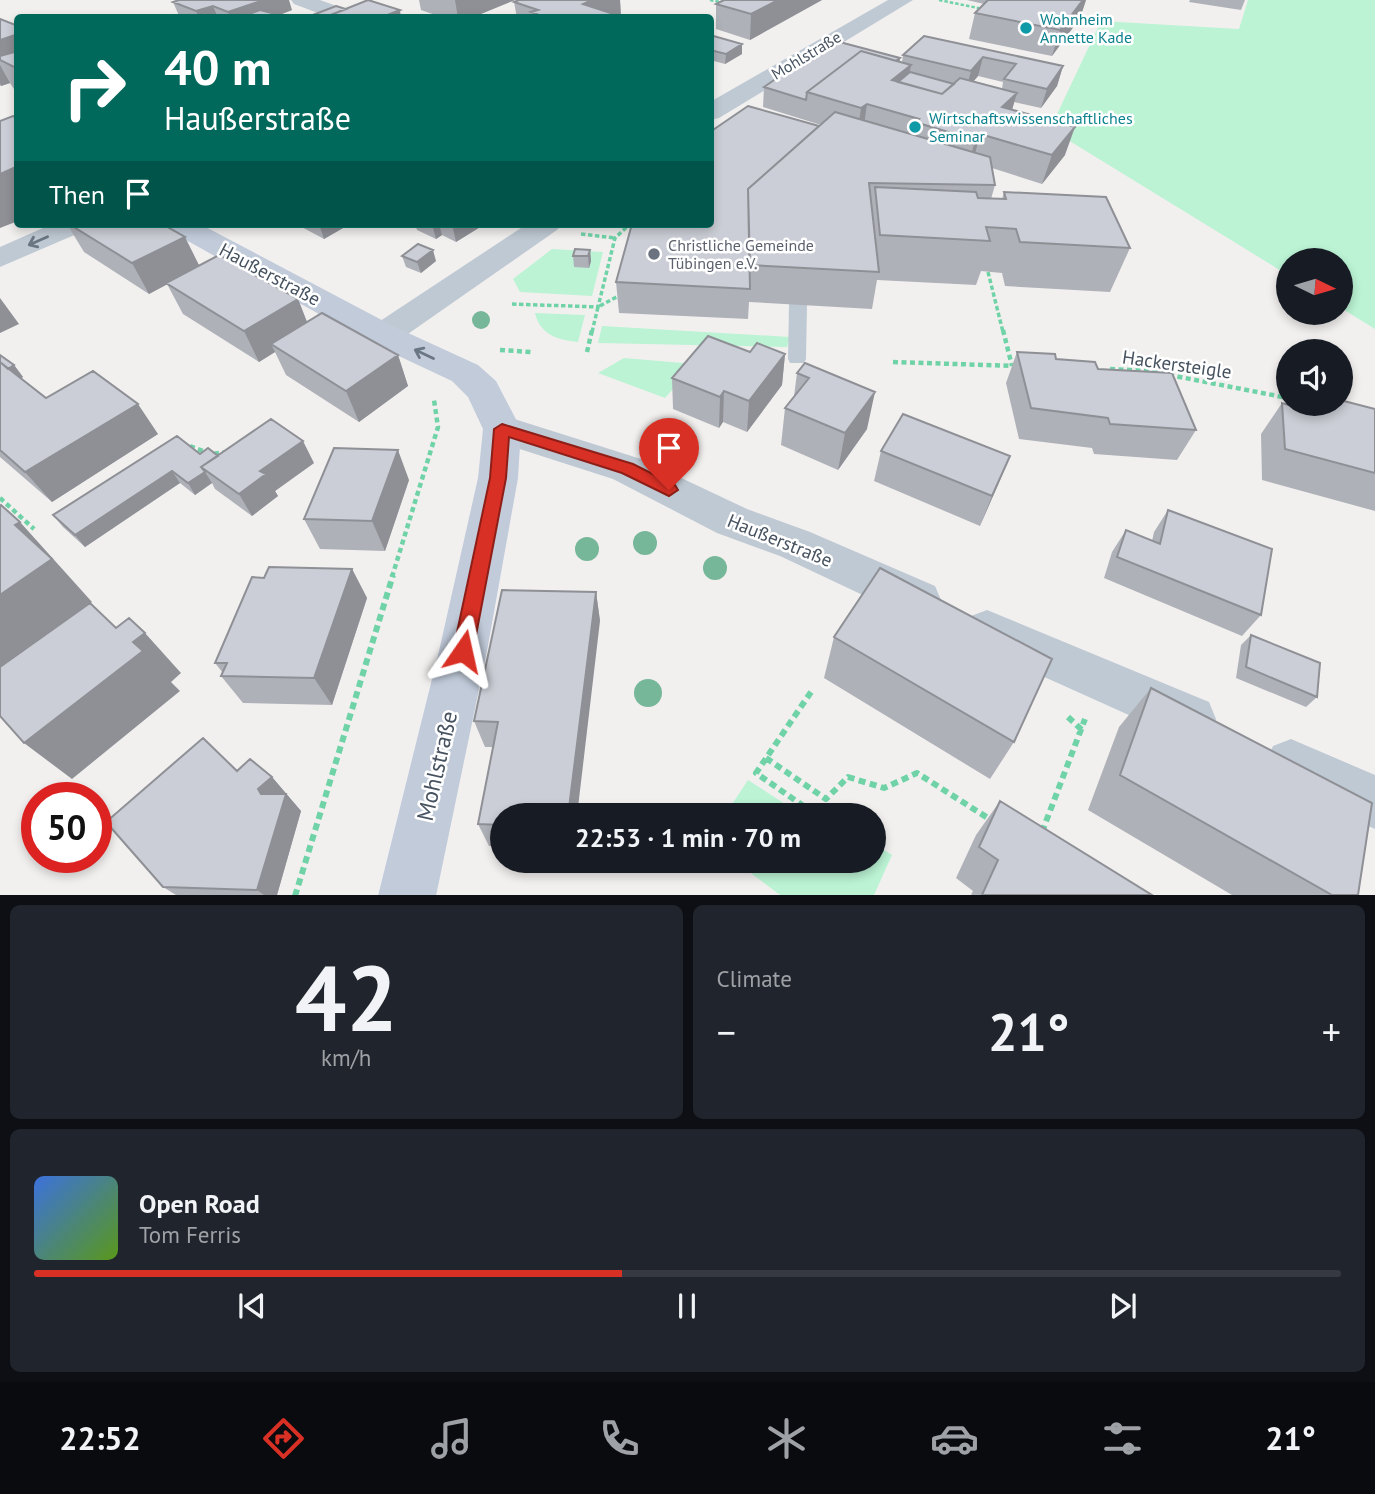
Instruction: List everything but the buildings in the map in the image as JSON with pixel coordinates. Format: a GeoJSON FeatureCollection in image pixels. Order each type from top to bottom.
{"type":"FeatureCollection","features":[{"type":"Feature","properties":{"kind":"main road","name":"Haußerstraße"},"geometry":{"type":"LineString","coordinates":[[185,228],[383,335],[466,373],[483,390],[502,429]]}},
{"type":"Feature","properties":{"kind":"main road","name":"Mohlstraße"},"geometry":{"type":"LineString","coordinates":[[407,895],[463,651],[498,478],[502,429]]}},
{"type":"Feature","properties":{"kind":"street"},"geometry":{"type":"LineString","coordinates":[[301,0],[341,14]]}},
{"type":"Feature","properties":{"kind":"street","name":"Mohlstraße"},"geometry":{"type":"LineString","coordinates":[[714,111],[903,0]]}},
{"type":"Feature","properties":{"kind":"street"},"geometry":{"type":"LineString","coordinates":[[0,258],[67,228]]}},
{"type":"Feature","properties":{"kind":"street"},"geometry":{"type":"LineString","coordinates":[[383,335],[541,228]]}},
{"type":"Feature","properties":{"kind":"street","name":"Haußerstraße"},"geometry":{"type":"LineString","coordinates":[[502,429],[627,469],[732,521],[795,544],[1375,802]]}},
{"type":"Feature","properties":{"kind":"lane"},"geometry":{"type":"LineString","coordinates":[[797,359],[798,304]]}},
{"type":"Feature","properties":{"kind":"path"},"geometry":{"type":"LineString","coordinates":[[710,0],[732,5]]}},
{"type":"Feature","properties":{"kind":"path"},"geometry":{"type":"LineString","coordinates":[[939,0],[994,11]]}},
{"type":"Feature","properties":{"kind":"path"},"geometry":{"type":"LineString","coordinates":[[587,352],[615,238],[626,228]]}},
{"type":"Feature","properties":{"kind":"path"},"geometry":{"type":"LineString","coordinates":[[988,272],[1012,366]]}},
{"type":"Feature","properties":{"kind":"path"},"geometry":{"type":"LineString","coordinates":[[512,304],[598,307],[623,293]]}},
{"type":"Feature","properties":{"kind":"path"},"geometry":{"type":"LineString","coordinates":[[894,362],[1026,366]]}},
{"type":"Feature","properties":{"kind":"path","name":"Hackersteigle"},"geometry":{"type":"LineString","coordinates":[[1108,369],[1149,371],[1276,396]]}},
{"type":"Feature","properties":{"kind":"path"},"geometry":{"type":"LineString","coordinates":[[295,895],[438,426],[434,399],[466,373]]}},
{"type":"Feature","properties":{"kind":"path"},"geometry":{"type":"LineString","coordinates":[[188,445],[199,452],[211,454],[232,451]]}},
{"type":"Feature","properties":{"kind":"path"},"geometry":{"type":"LineString","coordinates":[[0,498],[34,529]]}},
{"type":"Feature","properties":{"kind":"path"},"geometry":{"type":"LineString","coordinates":[[799,803],[756,773],[811,692]]}},
{"type":"Feature","properties":{"kind":"path"},"geometry":{"type":"LineString","coordinates":[[1041,833],[1084,724]]}},
{"type":"Feature","properties":{"kind":"path"},"geometry":{"type":"LineString","coordinates":[[766,758],[826,799],[848,777],[884,788],[917,773],[994,822]]}},
{"type":"Feature","properties":{"kind":"path"},"geometry":{"type":"LineString","coordinates":[[1029,831],[1041,833],[1053,840]]}},
{"type":"Feature","properties":{"kind":"green space"},"geometry":{"type":"Polygon","coordinates":[[[1248,0],[1375,0],[1375,329],[1353,315],[1353,248],[1276,248],[1276,268],[1050,129],[1101,21],[1239,29],[1248,0]]]}},
{"type":"Feature","properties":{"kind":"green space"},"geometry":{"type":"Polygon","coordinates":[[[552,249],[603,252],[592,296],[520,292],[513,279],[552,249]]]}},
{"type":"Feature","properties":{"kind":"green space"},"geometry":{"type":"Polygon","coordinates":[[[535,313],[585,315],[578,342],[551,335],[541,327],[535,313]]]}},
{"type":"Feature","properties":{"kind":"green space"},"geometry":{"type":"Polygon","coordinates":[[[602,326],[790,337],[787,347],[598,343],[602,326]]]}},
{"type":"Feature","properties":{"kind":"green space"},"geometry":{"type":"Polygon","coordinates":[[[624,358],[695,364],[665,398],[598,373],[624,358]]]}},
{"type":"Feature","properties":{"kind":"green space"},"geometry":{"type":"Polygon","coordinates":[[[748,780],[783,803],[733,803],[748,780]]]}},
{"type":"Feature","properties":{"kind":"green space"},"geometry":{"type":"Polygon","coordinates":[[[886,851],[892,855],[886,868],[886,851]]]}},
{"type":"Feature","properties":{"kind":"green space"},"geometry":{"type":"Polygon","coordinates":[[[751,873],[884,873],[874,895],[780,895],[751,873]]]}},
{"type":"Feature","properties":{"kind":"place","name":"Wohnheim Annette Kade"},"geometry":{"type":"Point","coordinates":[1026,28]}},
{"type":"Feature","properties":{"kind":"place","name":"Wirtschaftswissenschaftliches Seminar"},"geometry":{"type":"Point","coordinates":[915,127]}},
{"type":"Feature","properties":{"kind":"place","name":"Christliche Gemeinde Tübingen e.V."},"geometry":{"type":"Point","coordinates":[654,254]}},
{"type":"Feature","properties":{"kind":"route"},"geometry":{"type":"LineString","coordinates":[[463,651],[498,478],[502,429],[627,469],[669,490]]}}]}
